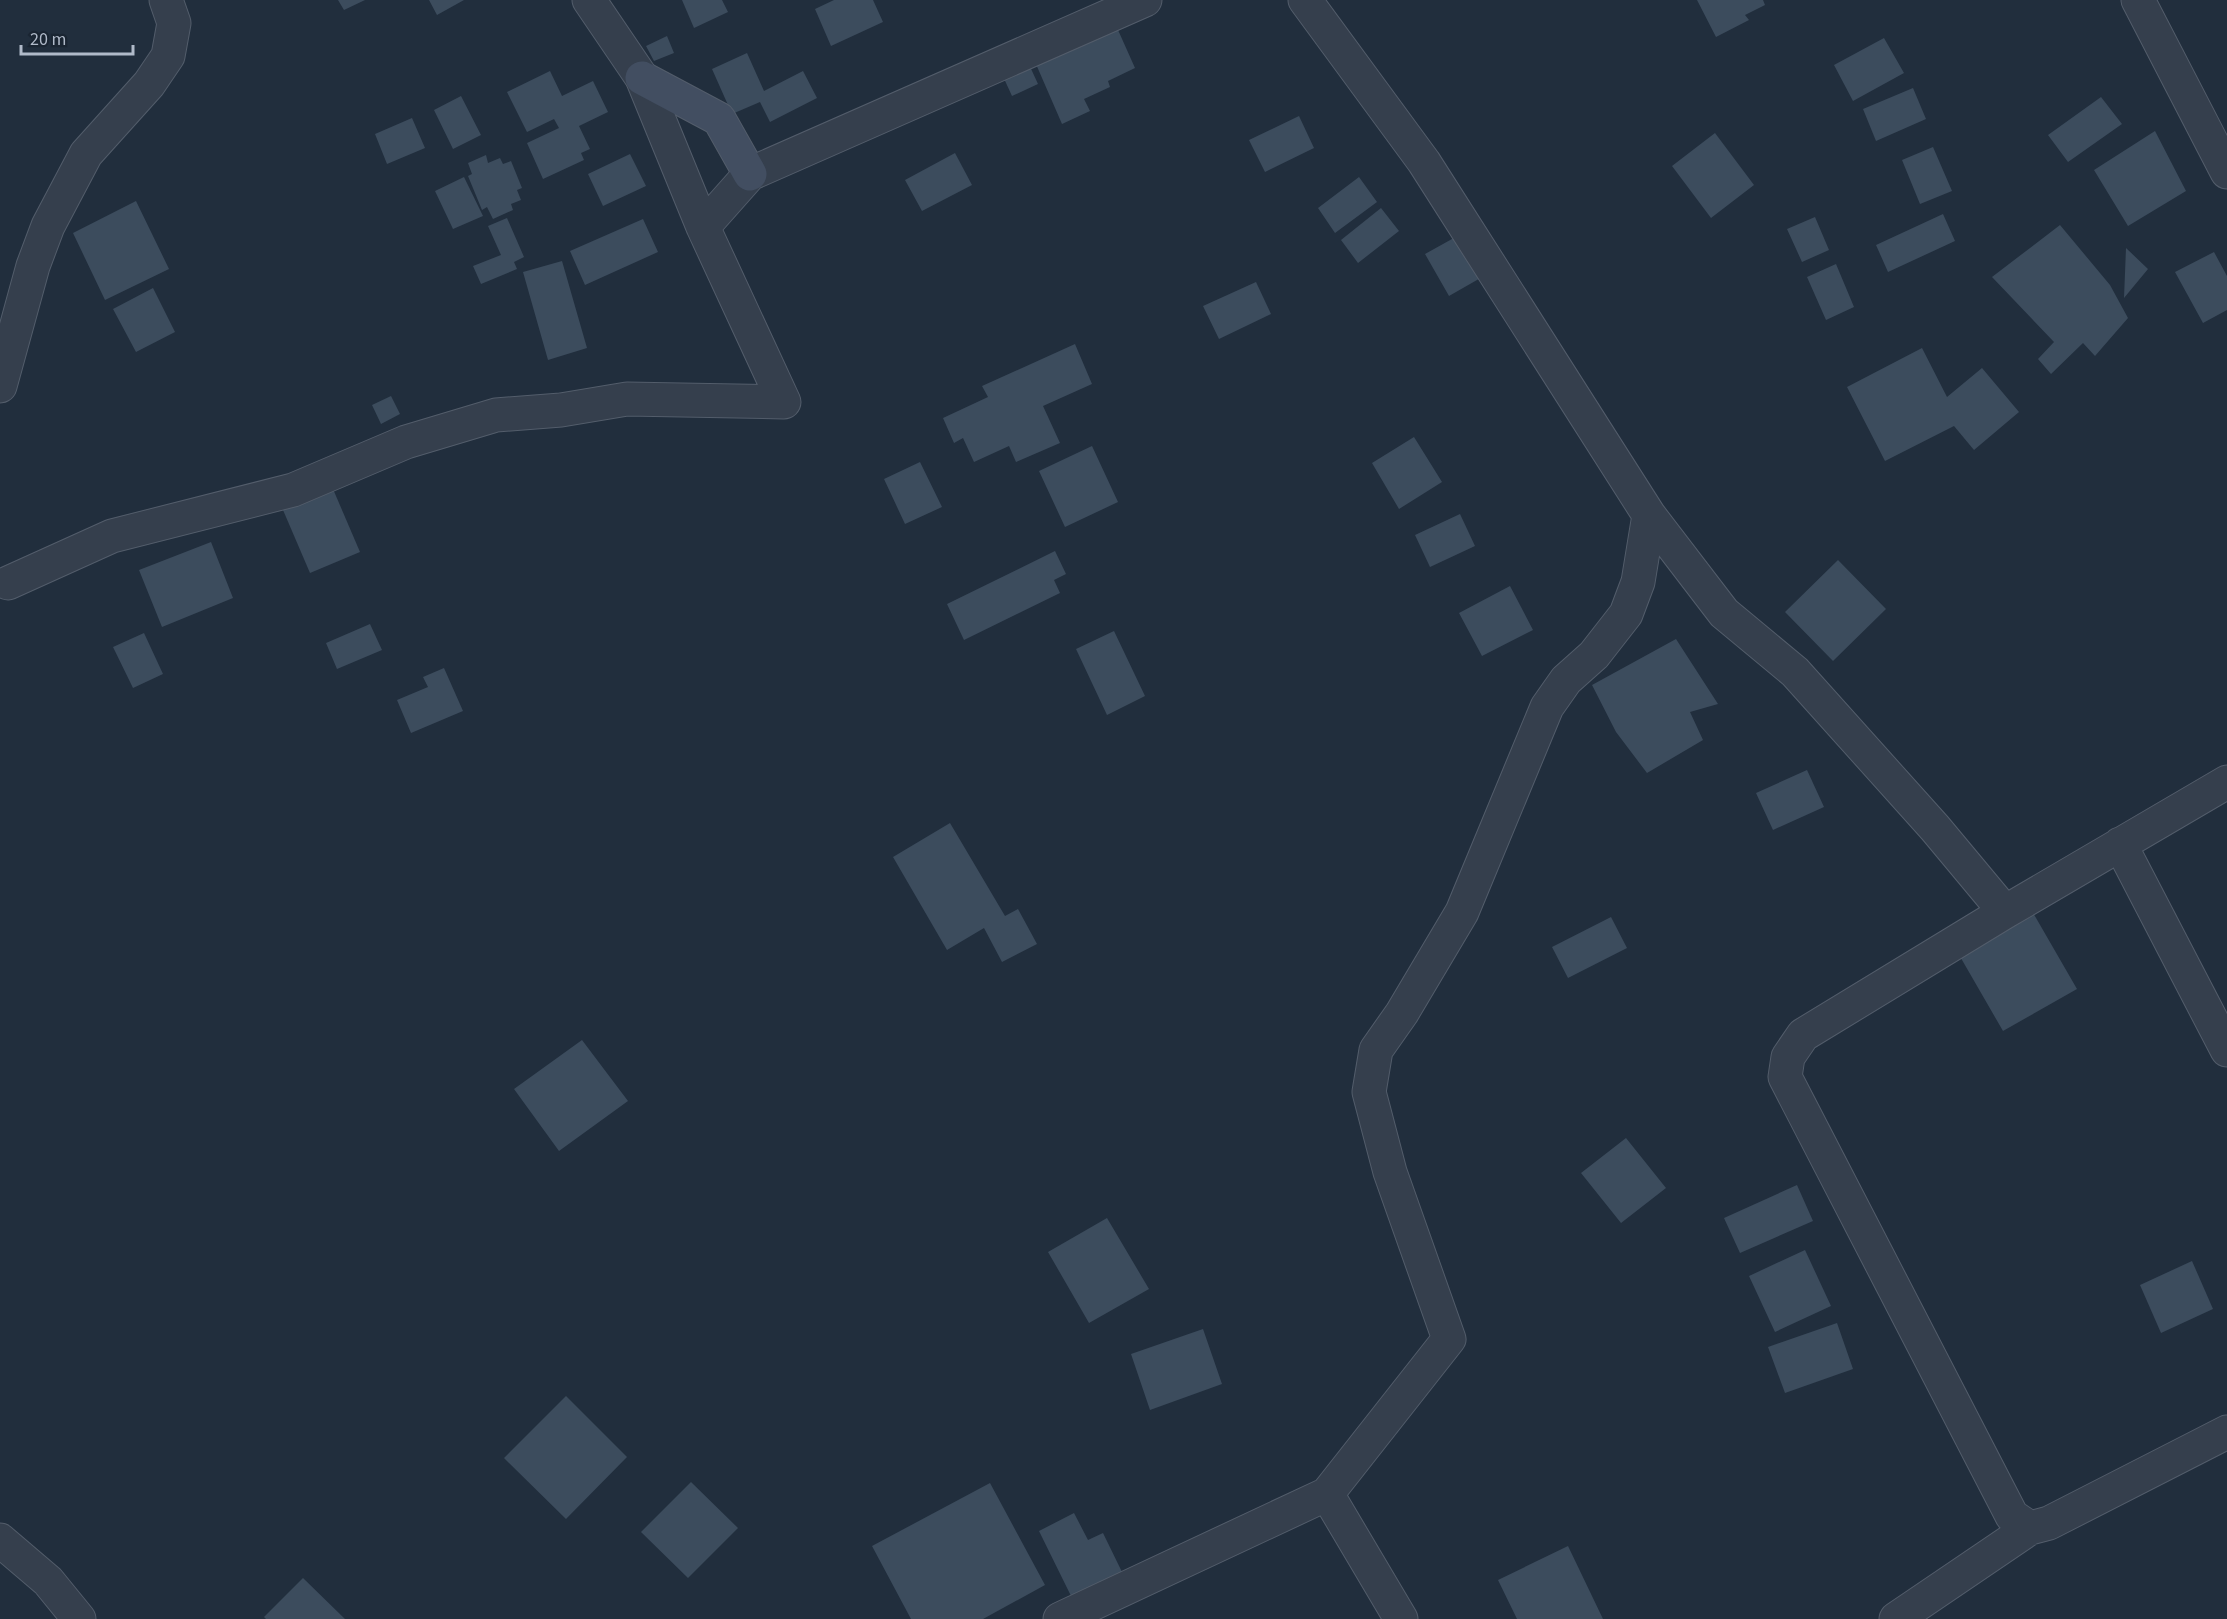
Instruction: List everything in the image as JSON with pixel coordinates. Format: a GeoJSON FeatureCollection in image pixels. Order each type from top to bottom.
{"type":"FeatureCollection","features":[{"type":"Feature","properties":{"kind":"main road"},"geometry":{"type":"LineString","coordinates":[[642,78],[719,119],[750,174]]}},
{"type":"Feature","properties":{"kind":"street"},"geometry":{"type":"LineString","coordinates":[[0,386],[33,266],[48,226],[86,154],[149,84],[168,56],[174,23],[166,0]]}},
{"type":"Feature","properties":{"kind":"street"},"geometry":{"type":"LineString","coordinates":[[8,582],[112,536],[293,490],[406,442],[496,416],[561,410],[627,399],[784,402],[703,227],[642,78],[589,0]]}},
{"type":"Feature","properties":{"kind":"street"},"geometry":{"type":"LineString","coordinates":[[703,227],[750,174],[1145,0]]}},
{"type":"Feature","properties":{"kind":"street"},"geometry":{"type":"LineString","coordinates":[[1305,0],[1424,162],[1649,515],[1724,613],[1795,672],[1935,828],[2005,912]]}},
{"type":"Feature","properties":{"kind":"street"},"geometry":{"type":"LineString","coordinates":[[2138,0],[2227,172]]}},
{"type":"Feature","properties":{"kind":"street"},"geometry":{"type":"LineString","coordinates":[[1060,1619],[1327,1494],[1449,1339],[1390,1172],[1370,1092],[1376,1050],[1402,1013],[1462,912],[1548,707],[1566,680],[1594,655],[1626,614],[1638,582],[1649,515]]}},
{"type":"Feature","properties":{"kind":"street"},"geometry":{"type":"LineString","coordinates":[[2030,1528],[2012,1516],[1785,1077],[1788,1057],[1803,1035],[2005,912],[2227,782]]}},
{"type":"Feature","properties":{"kind":"street"},"geometry":{"type":"LineString","coordinates":[[2120,844],[2227,1050]]}},
{"type":"Feature","properties":{"kind":"street"},"geometry":{"type":"LineString","coordinates":[[1896,1619],[2030,1528],[2049,1523],[2227,1432]]}},
{"type":"Feature","properties":{"kind":"street"},"geometry":{"type":"LineString","coordinates":[[1327,1494],[1401,1619]]}},
{"type":"Feature","properties":{"kind":"street"},"geometry":{"type":"LineString","coordinates":[[0,1540],[48,1581],[80,1619]]}},
{"type":"Feature","properties":{"kind":"building"},"geometry":{"type":"Polygon","coordinates":[[[338,0],[365,0],[344,10],[338,0]]]}},
{"type":"Feature","properties":{"kind":"building"},"geometry":{"type":"Polygon","coordinates":[[[429,0],[464,0],[437,15],[429,0]]]}},
{"type":"Feature","properties":{"kind":"building"},"geometry":{"type":"Polygon","coordinates":[[[682,0],[722,0],[728,12],[694,28],[682,0]]]}},
{"type":"Feature","properties":{"kind":"building"},"geometry":{"type":"Polygon","coordinates":[[[834,0],[873,0],[883,22],[831,46],[815,9],[834,0]]]}},
{"type":"Feature","properties":{"kind":"building"},"geometry":{"type":"Polygon","coordinates":[[[1697,0],[1763,0],[1765,5],[1745,15],[1749,20],[1716,37],[1697,0]]]}},
{"type":"Feature","properties":{"kind":"building"},"geometry":{"type":"Polygon","coordinates":[[[1110,12],[1135,68],[1108,81],[1110,87],[1084,99],[1090,111],[1062,124],[1029,48],[1110,12]]]}},
{"type":"Feature","properties":{"kind":"building"},"geometry":{"type":"Polygon","coordinates":[[[667,36],[674,53],[654,61],[646,46],[667,36]]]}},
{"type":"Feature","properties":{"kind":"building"},"geometry":{"type":"Polygon","coordinates":[[[1884,38],[1904,73],[1853,101],[1834,65],[1884,38]]]}},
{"type":"Feature","properties":{"kind":"building"},"geometry":{"type":"Polygon","coordinates":[[[1021,47],[1038,84],[1012,96],[995,59],[1021,47]]]}},
{"type":"Feature","properties":{"kind":"building"},"geometry":{"type":"Polygon","coordinates":[[[747,53],[764,91],[803,71],[817,98],[770,122],[760,102],[732,114],[712,69],[747,53]]]}},
{"type":"Feature","properties":{"kind":"building"},"geometry":{"type":"Polygon","coordinates":[[[550,71],[562,96],[593,81],[608,112],[579,126],[590,149],[581,153],[584,160],[543,179],[527,143],[559,128],[554,119],[527,132],[507,92],[550,71]]]}},
{"type":"Feature","properties":{"kind":"building"},"geometry":{"type":"Polygon","coordinates":[[[1913,88],[1926,119],[1876,141],[1863,109],[1913,88]]]}},
{"type":"Feature","properties":{"kind":"building"},"geometry":{"type":"Polygon","coordinates":[[[461,96],[481,135],[453,149],[434,110],[461,96]]]}},
{"type":"Feature","properties":{"kind":"building"},"geometry":{"type":"Polygon","coordinates":[[[2101,97],[2122,124],[2068,162],[2048,135],[2101,97]]]}},
{"type":"Feature","properties":{"kind":"building"},"geometry":{"type":"Polygon","coordinates":[[[1299,116],[1314,148],[1265,172],[1249,140],[1299,116]]]}},
{"type":"Feature","properties":{"kind":"building"},"geometry":{"type":"Polygon","coordinates":[[[412,118],[425,148],[387,164],[375,134],[412,118]]]}},
{"type":"Feature","properties":{"kind":"building"},"geometry":{"type":"Polygon","coordinates":[[[2155,131],[2186,191],[2128,226],[2094,170],[2155,131]]]}},
{"type":"Feature","properties":{"kind":"building"},"geometry":{"type":"Polygon","coordinates":[[[1715,133],[1754,185],[1711,218],[1672,166],[1715,133]]]}},
{"type":"Feature","properties":{"kind":"building"},"geometry":{"type":"Polygon","coordinates":[[[1933,147],[1952,191],[1920,204],[1902,160],[1933,147]]]}},
{"type":"Feature","properties":{"kind":"building"},"geometry":{"type":"Polygon","coordinates":[[[955,153],[972,185],[922,211],[905,180],[955,153]]]}},
{"type":"Feature","properties":{"kind":"building"},"geometry":{"type":"Polygon","coordinates":[[[630,154],[646,186],[603,206],[588,174],[630,154]]]}},
{"type":"Feature","properties":{"kind":"building"},"geometry":{"type":"Polygon","coordinates":[[[486,155],[488,163],[500,158],[503,164],[511,161],[522,188],[517,190],[521,200],[511,204],[513,210],[493,219],[487,207],[482,210],[468,176],[472,174],[468,163],[486,155]]]}},
{"type":"Feature","properties":{"kind":"building"},"geometry":{"type":"Polygon","coordinates":[[[464,177],[483,216],[453,229],[435,191],[464,177]]]}},
{"type":"Feature","properties":{"kind":"building"},"geometry":{"type":"Polygon","coordinates":[[[1359,177],[1377,202],[1335,233],[1318,208],[1359,177]]]}},
{"type":"Feature","properties":{"kind":"building"},"geometry":{"type":"Polygon","coordinates":[[[136,201],[169,269],[105,300],[73,233],[136,201]]]}},
{"type":"Feature","properties":{"kind":"building"},"geometry":{"type":"Polygon","coordinates":[[[1381,208],[1399,231],[1358,263],[1341,240],[1381,208]]]}},
{"type":"Feature","properties":{"kind":"building"},"geometry":{"type":"Polygon","coordinates":[[[1943,214],[1955,241],[1888,272],[1876,245],[1943,214]]]}},
{"type":"Feature","properties":{"kind":"building"},"geometry":{"type":"Polygon","coordinates":[[[1815,217],[1829,250],[1802,262],[1787,229],[1815,217]]]}},
{"type":"Feature","properties":{"kind":"building"},"geometry":{"type":"Polygon","coordinates":[[[507,218],[524,257],[514,262],[517,269],[481,284],[473,266],[501,255],[488,226],[507,218]]]}},
{"type":"Feature","properties":{"kind":"building"},"geometry":{"type":"Polygon","coordinates":[[[643,219],[658,252],[585,285],[570,251],[643,219]]]}},
{"type":"Feature","properties":{"kind":"building"},"geometry":{"type":"Polygon","coordinates":[[[2060,225],[2110,285],[2128,318],[2095,356],[2083,343],[2051,374],[2038,359],[2054,342],[1992,277],[2060,225]]]}},
{"type":"Feature","properties":{"kind":"building"},"geometry":{"type":"Polygon","coordinates":[[[1461,234],[1484,276],[1449,296],[1425,254],[1461,234]]]}},
{"type":"Feature","properties":{"kind":"building"},"geometry":{"type":"Polygon","coordinates":[[[2126,248],[2148,269],[2124,298],[2126,248]]]}},
{"type":"Feature","properties":{"kind":"building"},"geometry":{"type":"Polygon","coordinates":[[[2214,252],[2227,276],[2227,310],[2203,323],[2175,272],[2214,252]]]}},
{"type":"Feature","properties":{"kind":"building"},"geometry":{"type":"Polygon","coordinates":[[[562,261],[587,348],[548,360],[523,272],[562,261]]]}},
{"type":"Feature","properties":{"kind":"building"},"geometry":{"type":"Polygon","coordinates":[[[1836,264],[1854,307],[1826,320],[1807,277],[1836,264]]]}},
{"type":"Feature","properties":{"kind":"building"},"geometry":{"type":"Polygon","coordinates":[[[1256,282],[1271,314],[1219,339],[1203,306],[1256,282]]]}},
{"type":"Feature","properties":{"kind":"building"},"geometry":{"type":"Polygon","coordinates":[[[153,288],[175,332],[136,352],[113,309],[153,288]]]}},
{"type":"Feature","properties":{"kind":"building"},"geometry":{"type":"Polygon","coordinates":[[[1075,344],[1092,384],[1043,406],[1060,443],[1016,462],[1009,446],[974,462],[963,438],[954,443],[943,418],[988,397],[982,386],[1075,344]]]}},
{"type":"Feature","properties":{"kind":"building"},"geometry":{"type":"Polygon","coordinates":[[[1922,348],[1947,397],[1982,368],[2019,412],[1974,450],[1954,426],[1885,461],[1847,387],[1922,348]]]}},
{"type":"Feature","properties":{"kind":"building"},"geometry":{"type":"Polygon","coordinates":[[[391,396],[400,414],[381,424],[372,405],[391,396]]]}},
{"type":"Feature","properties":{"kind":"building"},"geometry":{"type":"Polygon","coordinates":[[[1414,437],[1442,482],[1399,509],[1372,463],[1414,437]]]}},
{"type":"Feature","properties":{"kind":"building"},"geometry":{"type":"Polygon","coordinates":[[[1092,446],[1118,502],[1065,527],[1039,471],[1092,446]]]}},
{"type":"Feature","properties":{"kind":"building"},"geometry":{"type":"Polygon","coordinates":[[[920,462],[942,507],[905,524],[884,479],[920,462]]]}},
{"type":"Feature","properties":{"kind":"building"},"geometry":{"type":"Polygon","coordinates":[[[333,489],[360,552],[310,573],[283,510],[333,489]]]}},
{"type":"Feature","properties":{"kind":"building"},"geometry":{"type":"Polygon","coordinates":[[[1460,514],[1475,546],[1430,567],[1415,535],[1460,514]]]}},
{"type":"Feature","properties":{"kind":"building"},"geometry":{"type":"Polygon","coordinates":[[[211,542],[233,598],[162,627],[139,570],[211,542]]]}},
{"type":"Feature","properties":{"kind":"building"},"geometry":{"type":"Polygon","coordinates":[[[1055,551],[1066,574],[1054,580],[1060,593],[964,640],[947,604],[1055,551]]]}},
{"type":"Feature","properties":{"kind":"building"},"geometry":{"type":"Polygon","coordinates":[[[1838,560],[1886,609],[1833,661],[1785,612],[1838,560]]]}},
{"type":"Feature","properties":{"kind":"building"},"geometry":{"type":"Polygon","coordinates":[[[1510,586],[1533,630],[1482,656],[1459,613],[1510,586]]]}},
{"type":"Feature","properties":{"kind":"building"},"geometry":{"type":"Polygon","coordinates":[[[370,624],[382,650],[337,669],[326,643],[370,624]]]}},
{"type":"Feature","properties":{"kind":"building"},"geometry":{"type":"Polygon","coordinates":[[[1114,631],[1145,696],[1107,715],[1076,649],[1114,631]]]}},
{"type":"Feature","properties":{"kind":"building"},"geometry":{"type":"Polygon","coordinates":[[[144,633],[163,674],[133,688],[113,647],[144,633]]]}},
{"type":"Feature","properties":{"kind":"building"},"geometry":{"type":"Polygon","coordinates":[[[1676,639],[1718,704],[1690,712],[1703,740],[1647,773],[1616,732],[1592,685],[1676,639]]]}},
{"type":"Feature","properties":{"kind":"building"},"geometry":{"type":"Polygon","coordinates":[[[444,668],[463,711],[411,733],[397,700],[428,687],[423,677],[444,668]]]}},
{"type":"Feature","properties":{"kind":"building"},"geometry":{"type":"Polygon","coordinates":[[[1807,770],[1824,807],[1773,830],[1756,793],[1807,770]]]}},
{"type":"Feature","properties":{"kind":"building"},"geometry":{"type":"Polygon","coordinates":[[[950,823],[1005,916],[1018,909],[1037,944],[1002,962],[984,928],[947,950],[893,857],[950,823]]]}},
{"type":"Feature","properties":{"kind":"building"},"geometry":{"type":"Polygon","coordinates":[[[2032,911],[2077,989],[2003,1031],[1958,953],[2032,911]]]}},
{"type":"Feature","properties":{"kind":"building"},"geometry":{"type":"Polygon","coordinates":[[[1611,917],[1627,948],[1568,978],[1552,947],[1611,917]]]}},
{"type":"Feature","properties":{"kind":"building"},"geometry":{"type":"Polygon","coordinates":[[[582,1040],[628,1101],[559,1151],[514,1089],[582,1040]]]}},
{"type":"Feature","properties":{"kind":"building"},"geometry":{"type":"Polygon","coordinates":[[[1626,1138],[1666,1188],[1621,1223],[1581,1173],[1626,1138]]]}},
{"type":"Feature","properties":{"kind":"building"},"geometry":{"type":"Polygon","coordinates":[[[1797,1185],[1813,1221],[1740,1253],[1724,1218],[1797,1185]]]}},
{"type":"Feature","properties":{"kind":"building"},"geometry":{"type":"Polygon","coordinates":[[[1107,1218],[1149,1289],[1089,1323],[1048,1252],[1107,1218]]]}},
{"type":"Feature","properties":{"kind":"building"},"geometry":{"type":"Polygon","coordinates":[[[1805,1250],[1831,1306],[1775,1332],[1749,1276],[1805,1250]]]}},
{"type":"Feature","properties":{"kind":"building"},"geometry":{"type":"Polygon","coordinates":[[[2192,1261],[2213,1309],[2161,1333],[2140,1285],[2192,1261]]]}},
{"type":"Feature","properties":{"kind":"building"},"geometry":{"type":"Polygon","coordinates":[[[1837,1323],[1853,1369],[1785,1393],[1768,1347],[1837,1323]]]}},
{"type":"Feature","properties":{"kind":"building"},"geometry":{"type":"Polygon","coordinates":[[[1203,1329],[1222,1384],[1150,1410],[1131,1354],[1203,1329]]]}},
{"type":"Feature","properties":{"kind":"building"},"geometry":{"type":"Polygon","coordinates":[[[566,1396],[627,1457],[566,1519],[504,1458],[566,1396]]]}},
{"type":"Feature","properties":{"kind":"building"},"geometry":{"type":"Polygon","coordinates":[[[691,1482],[738,1528],[688,1578],[641,1532],[691,1482]]]}},
{"type":"Feature","properties":{"kind":"building"},"geometry":{"type":"Polygon","coordinates":[[[990,1483],[1045,1585],[983,1619],[911,1619],[872,1546],[990,1483]]]}},
{"type":"Feature","properties":{"kind":"building"},"geometry":{"type":"Polygon","coordinates":[[[1074,1513],[1088,1540],[1103,1533],[1122,1572],[1072,1598],[1039,1531],[1074,1513]]]}},
{"type":"Feature","properties":{"kind":"building"},"geometry":{"type":"Polygon","coordinates":[[[1568,1546],[1603,1619],[1517,1619],[1498,1580],[1568,1546]]]}},
{"type":"Feature","properties":{"kind":"building"},"geometry":{"type":"Polygon","coordinates":[[[303,1578],[345,1619],[266,1619],[264,1617],[303,1578]]]}}]}
